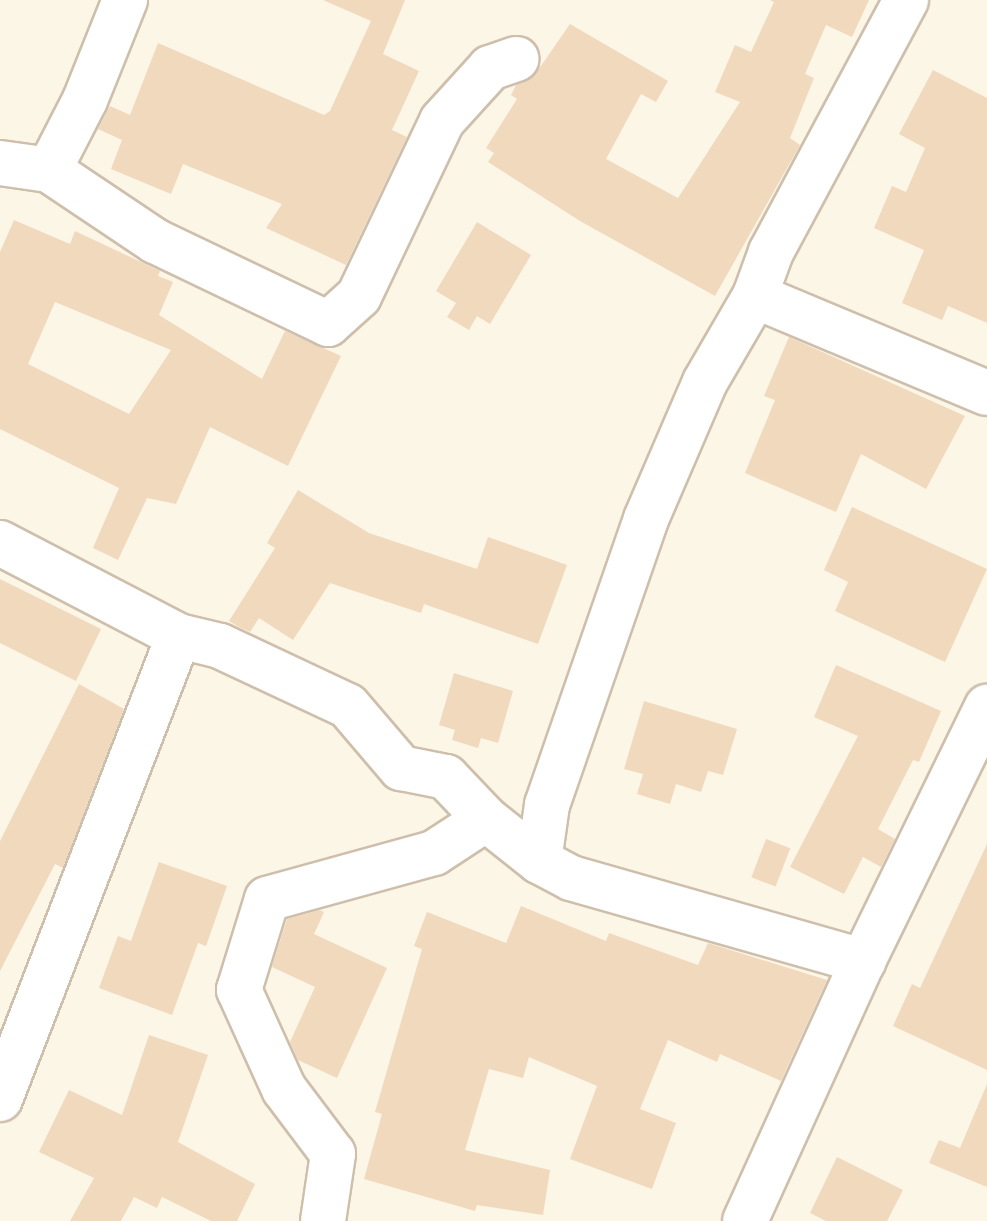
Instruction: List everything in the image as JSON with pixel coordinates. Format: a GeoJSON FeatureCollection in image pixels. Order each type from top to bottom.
{"type":"FeatureCollection","features":[{"type":"Feature","properties":{"kind":"street"},"geometry":{"type":"LineString","coordinates":[[49,170],[85,100],[125,0]]}},
{"type":"Feature","properties":{"kind":"street"},"geometry":{"type":"LineString","coordinates":[[539,861],[547,805],[646,519],[705,382],[755,296],[771,252],[906,0]]}},
{"type":"Feature","properties":{"kind":"street"},"geometry":{"type":"LineString","coordinates":[[0,163],[49,170],[155,241],[328,324],[359,296],[442,121],[490,68],[516,59]]}},
{"type":"Feature","properties":{"kind":"street"},"geometry":{"type":"LineString","coordinates":[[755,296],[987,393]]}},
{"type":"Feature","properties":{"kind":"street"},"geometry":{"type":"LineString","coordinates":[[0,543],[179,636],[220,646],[348,706],[401,768],[446,777],[486,819],[539,861],[571,878],[863,961]]}},
{"type":"Feature","properties":{"kind":"street"},"geometry":{"type":"LineString","coordinates":[[0,1099],[179,636]]}},
{"type":"Feature","properties":{"kind":"street"},"geometry":{"type":"LineString","coordinates":[[745,1221],[863,961],[987,707]]}},
{"type":"Feature","properties":{"kind":"street"},"geometry":{"type":"LineString","coordinates":[[323,1221],[333,1154],[284,1089],[239,990],[267,899],[434,853],[486,819]]}},
{"type":"Feature","properties":{"kind":"building"},"geometry":{"type":"Polygon","coordinates":[[[323,0],[405,0],[383,54],[419,71],[392,130],[407,137],[346,265],[266,228],[282,204],[183,164],[171,194],[111,169],[122,140],[98,129],[110,106],[130,115],[158,43],[324,115],[330,111],[371,21],[323,0]]]}},
{"type":"Feature","properties":{"kind":"building"},"geometry":{"type":"Polygon","coordinates":[[[770,0],[869,0],[852,37],[826,25],[805,74],[814,78],[790,138],[800,145],[715,296],[580,221],[488,162],[494,153],[486,148],[517,99],[511,95],[516,85],[534,76],[570,24],[668,81],[656,102],[641,94],[606,159],[678,198],[740,102],[715,92],[735,45],[751,52],[774,2],[770,0]]]}},
{"type":"Feature","properties":{"kind":"building"},"geometry":{"type":"Polygon","coordinates":[[[933,70],[987,98],[987,323],[948,306],[942,320],[902,303],[924,250],[874,228],[892,186],[906,192],[925,148],[899,134],[933,70]]]}},
{"type":"Feature","properties":{"kind":"building"},"geometry":{"type":"Polygon","coordinates":[[[14,220],[70,244],[75,231],[160,271],[158,276],[173,282],[159,315],[262,379],[285,331],[341,356],[288,466],[210,427],[176,504],[147,498],[118,560],[93,548],[119,488],[0,429],[0,252],[14,220]],[[55,302],[28,364],[129,414],[171,350],[55,302]]]}},
{"type":"Feature","properties":{"kind":"building"},"geometry":{"type":"Polygon","coordinates":[[[477,222],[531,255],[490,324],[477,316],[469,330],[447,317],[456,303],[436,291],[477,222]]]}},
{"type":"Feature","properties":{"kind":"building"},"geometry":{"type":"Polygon","coordinates":[[[789,337],[965,416],[926,489],[861,454],[836,512],[745,473],[775,400],[764,396],[789,337]]]}},
{"type":"Feature","properties":{"kind":"building"},"geometry":{"type":"Polygon","coordinates":[[[298,490],[369,533],[477,569],[488,537],[567,565],[538,644],[424,604],[421,613],[330,583],[293,640],[259,618],[250,632],[229,621],[275,548],[267,543],[298,490]]]}},
{"type":"Feature","properties":{"kind":"building"},"geometry":{"type":"Polygon","coordinates":[[[852,507],[987,569],[945,662],[835,611],[848,582],[824,570],[852,507]]]}},
{"type":"Feature","properties":{"kind":"building"},"geometry":{"type":"Polygon","coordinates":[[[0,579],[101,629],[76,681],[0,643],[0,579]]]}},
{"type":"Feature","properties":{"kind":"building"},"geometry":{"type":"Polygon","coordinates":[[[836,665],[941,711],[919,762],[913,760],[878,829],[895,839],[881,867],[863,857],[844,894],[790,867],[858,736],[814,717],[836,665]]]}},
{"type":"Feature","properties":{"kind":"building"},"geometry":{"type":"Polygon","coordinates":[[[454,673],[513,691],[498,743],[481,738],[478,748],[452,740],[455,730],[439,725],[454,673]]]}},
{"type":"Feature","properties":{"kind":"building"},"geometry":{"type":"Polygon","coordinates":[[[79,684],[124,709],[63,868],[55,864],[0,971],[0,841],[79,684]]]}},
{"type":"Feature","properties":{"kind":"building"},"geometry":{"type":"Polygon","coordinates":[[[644,701],[737,729],[723,775],[708,771],[701,792],[676,784],[670,804],[637,794],[643,774],[624,769],[644,701]]]}},
{"type":"Feature","properties":{"kind":"building"},"geometry":{"type":"Polygon","coordinates":[[[766,839],[790,848],[776,887],[751,877],[766,839]]]}},
{"type":"Feature","properties":{"kind":"building"},"geometry":{"type":"Polygon","coordinates":[[[987,844],[987,1070],[893,1026],[912,984],[920,988],[987,844]]]}},
{"type":"Feature","properties":{"kind":"building"},"geometry":{"type":"Polygon","coordinates":[[[159,862],[227,886],[206,946],[198,943],[172,1015],[99,988],[118,936],[131,941],[159,862]]]}},
{"type":"Feature","properties":{"kind":"building"},"geometry":{"type":"Polygon","coordinates":[[[521,906],[606,941],[609,933],[698,965],[708,943],[827,980],[781,1081],[720,1054],[717,1062],[668,1040],[640,1109],[676,1123],[652,1189],[570,1159],[597,1086],[529,1057],[523,1078],[489,1069],[465,1150],[550,1170],[543,1215],[477,1205],[475,1211],[364,1179],[382,1114],[375,1112],[422,949],[414,946],[427,912],[506,943],[521,906]]]}},
{"type":"Feature","properties":{"kind":"building"},"geometry":{"type":"Polygon","coordinates":[[[320,910],[324,912],[314,934],[387,968],[337,1078],[298,1060],[290,1042],[315,987],[272,967],[287,919],[320,910]]]}},
{"type":"Feature","properties":{"kind":"building"},"geometry":{"type":"Polygon","coordinates":[[[149,1035],[208,1055],[178,1142],[255,1184],[237,1221],[211,1221],[162,1197],[157,1208],[134,1197],[121,1221],[70,1221],[94,1178],[39,1152],[69,1090],[122,1115],[149,1035]]]}},
{"type":"Feature","properties":{"kind":"building"},"geometry":{"type":"Polygon","coordinates":[[[987,1084],[987,1187],[929,1163],[939,1140],[960,1148],[987,1084]]]}},
{"type":"Feature","properties":{"kind":"building"},"geometry":{"type":"Polygon","coordinates":[[[837,1157],[903,1190],[887,1221],[826,1221],[810,1213],[837,1157]]]}}]}
